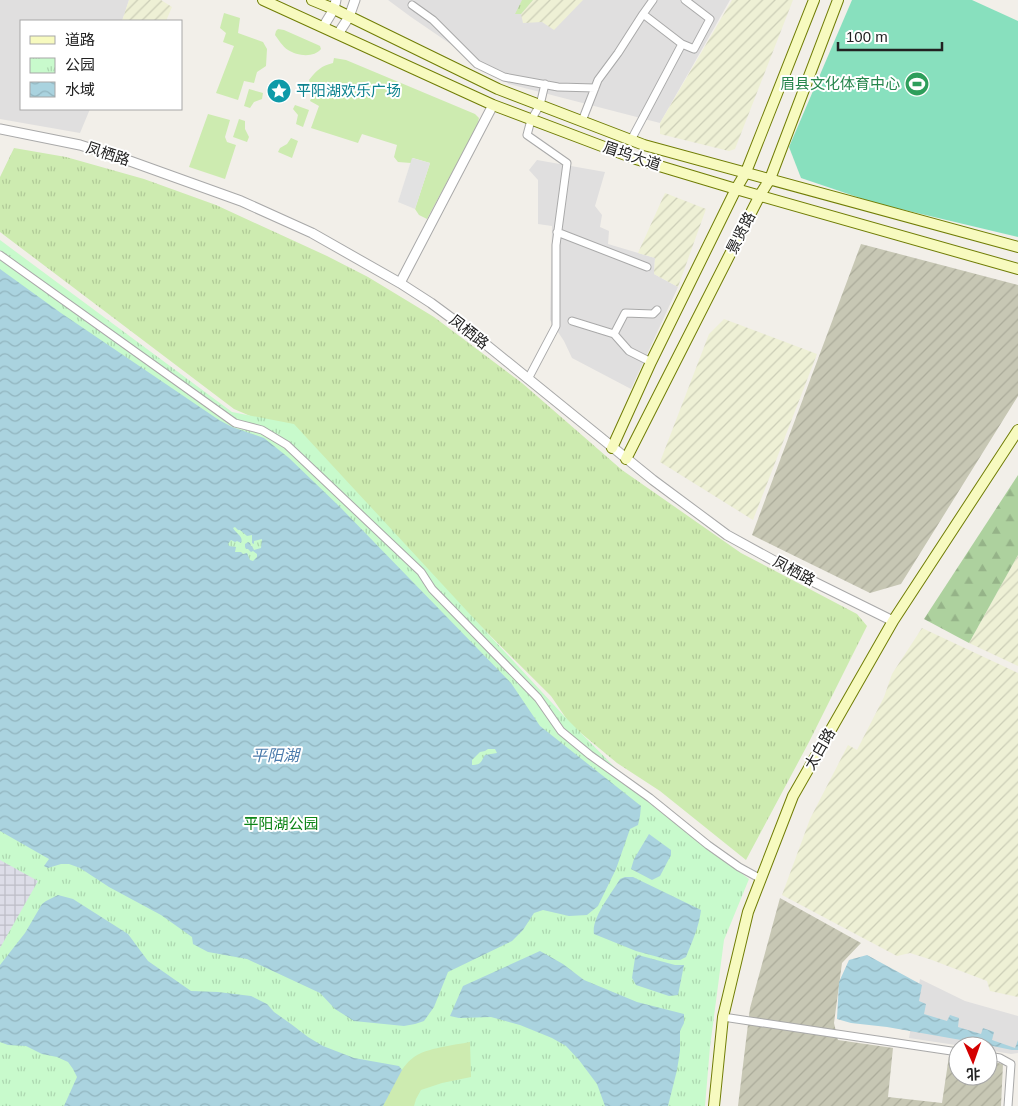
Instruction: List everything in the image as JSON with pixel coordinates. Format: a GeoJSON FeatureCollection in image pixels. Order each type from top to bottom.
{"type":"FeatureCollection","features":[{"type":"Feature","properties":{"kind":"main road","name":"眉坞大道"},"geometry":{"type":"LineString","coordinates":[[263,0],[493,105],[636,159],[736,190],[1018,268]]}},
{"type":"Feature","properties":{"kind":"main road","name":"眉坞大道"},"geometry":{"type":"LineString","coordinates":[[312,0],[335,4],[350,17],[498,89],[644,145],[1018,247]]}},
{"type":"Feature","properties":{"kind":"main road","name":"景贤路"},"geometry":{"type":"LineString","coordinates":[[612,448],[651,362],[746,172],[814,0]]}},
{"type":"Feature","properties":{"kind":"main road","name":"景贤路"},"geometry":{"type":"LineString","coordinates":[[626,459],[770,179],[838,0]]}},
{"type":"Feature","properties":{"kind":"main road","name":"太白路"},"geometry":{"type":"LineString","coordinates":[[714,1106],[724,1018],[748,912],[793,796],[893,621],[1018,430]]}},
{"type":"Feature","properties":{"kind":"street"},"geometry":{"type":"LineString","coordinates":[[338,34],[350,17],[355,0]]}},
{"type":"Feature","properties":{"kind":"street"},"geometry":{"type":"LineString","coordinates":[[582,121],[598,80],[653,0]]}},
{"type":"Feature","properties":{"kind":"street"},"geometry":{"type":"LineString","coordinates":[[643,14],[682,44],[694,49],[710,19],[685,0]]}},
{"type":"Feature","properties":{"kind":"street"},"geometry":{"type":"LineString","coordinates":[[323,27],[335,4]]}},
{"type":"Feature","properties":{"kind":"street"},"geometry":{"type":"LineString","coordinates":[[412,5],[433,20],[477,64],[504,77],[558,87],[595,88]]}},
{"type":"Feature","properties":{"kind":"street"},"geometry":{"type":"LineString","coordinates":[[631,140],[682,44]]}},
{"type":"Feature","properties":{"kind":"street"},"geometry":{"type":"LineString","coordinates":[[528,379],[556,326],[556,245],[567,163],[527,135],[540,105],[545,84]]}},
{"type":"Feature","properties":{"kind":"street"},"geometry":{"type":"LineString","coordinates":[[400,283],[493,105]]}},
{"type":"Feature","properties":{"kind":"street","name":"凤栖路"},"geometry":{"type":"LineString","coordinates":[[0,129],[80,144],[241,201],[312,233],[432,303],[473,334],[652,480],[727,535],[800,575],[893,621]]}},
{"type":"Feature","properties":{"kind":"street"},"geometry":{"type":"LineString","coordinates":[[558,232],[647,267]]}},
{"type":"Feature","properties":{"kind":"street"},"geometry":{"type":"LineString","coordinates":[[0,255],[236,423],[262,430],[287,445],[421,572],[432,589],[538,698],[561,731],[590,755],[650,798],[708,845],[739,867],[761,879]]}},
{"type":"Feature","properties":{"kind":"street"},"geometry":{"type":"LineString","coordinates":[[614,334],[625,312],[653,314],[656,310]]}},
{"type":"Feature","properties":{"kind":"street"},"geometry":{"type":"LineString","coordinates":[[572,321],[614,334],[629,351],[651,362]]}},
{"type":"Feature","properties":{"kind":"street"},"geometry":{"type":"LineString","coordinates":[[724,1018],[948,1051]]}},
{"type":"Feature","properties":{"kind":"street"},"geometry":{"type":"LineString","coordinates":[[998,1058],[1012,1064],[1008,1106]]}},
{"type":"Feature","properties":{"kind":"shaded area"},"geometry":{"type":"Polygon","coordinates":[[[0,0],[129,0],[122,20],[20,20],[20,110],[90,110],[80,133],[0,119],[0,0]]]}},
{"type":"Feature","properties":{"kind":"shaded area"},"geometry":{"type":"Polygon","coordinates":[[[129,0],[161,0],[172,7],[166,20],[122,20],[129,0]]]}},
{"type":"Feature","properties":{"kind":"shaded area"},"geometry":{"type":"Polygon","coordinates":[[[388,0],[730,0],[660,123],[509,84],[388,0]]]}},
{"type":"Feature","properties":{"kind":"shaded area"},"geometry":{"type":"Polygon","coordinates":[[[533,0],[583,0],[554,30],[542,22],[523,23],[521,14],[533,0]]]}},
{"type":"Feature","properties":{"kind":"shaded area"},"geometry":{"type":"Polygon","coordinates":[[[732,0],[793,0],[735,149],[729,151],[660,134],[660,123],[732,0]]]}},
{"type":"Feature","properties":{"kind":"shaded area"},"geometry":{"type":"Polygon","coordinates":[[[412,158],[430,163],[415,209],[398,202],[412,158]]]}},
{"type":"Feature","properties":{"kind":"shaded area"},"geometry":{"type":"Polygon","coordinates":[[[537,160],[605,172],[595,206],[602,215],[600,227],[609,231],[608,244],[655,258],[654,274],[678,287],[631,389],[572,358],[564,341],[550,320],[552,226],[538,224],[538,180],[529,170],[537,160]]]}},
{"type":"Feature","properties":{"kind":"shaded area"},"geometry":{"type":"Polygon","coordinates":[[[665,193],[706,209],[678,287],[654,274],[655,258],[638,253],[665,193]]]}},
{"type":"Feature","properties":{"kind":"shaded area"},"geometry":{"type":"Polygon","coordinates":[[[861,244],[1018,285],[1018,396],[901,584],[870,593],[752,535],[861,244]]]}},
{"type":"Feature","properties":{"kind":"shaded area"},"geometry":{"type":"Polygon","coordinates":[[[724,319],[817,354],[753,520],[660,462],[709,334],[724,319]]]}},
{"type":"Feature","properties":{"kind":"shaded area"},"geometry":{"type":"Polygon","coordinates":[[[1018,555],[1018,666],[969,643],[1018,555]]]}},
{"type":"Feature","properties":{"kind":"shaded area"},"geometry":{"type":"Polygon","coordinates":[[[922,628],[1018,673],[1018,997],[990,991],[987,981],[932,960],[910,953],[897,956],[782,895],[810,819],[848,745],[857,750],[884,697],[892,674],[922,628]]]}},
{"type":"Feature","properties":{"kind":"shaded area"},"geometry":{"type":"Polygon","coordinates":[[[0,860],[38,881],[0,948],[0,860]]]}},
{"type":"Feature","properties":{"kind":"shaded area"},"geometry":{"type":"Polygon","coordinates":[[[780,898],[861,943],[842,963],[834,1023],[838,1040],[893,1048],[888,1097],[942,1103],[948,1063],[948,1086],[998,1086],[998,1063],[1003,1064],[1001,1106],[738,1106],[750,1008],[780,898]]]}},
{"type":"Feature","properties":{"kind":"shaded area"},"geometry":{"type":"Polygon","coordinates":[[[920,979],[965,1001],[1018,1016],[1018,1053],[998,1052],[998,1036],[948,1036],[948,1044],[909,1038],[920,979]]]}},
{"type":"Feature","properties":{"kind":"green space"},"geometry":{"type":"Polygon","coordinates":[[[522,0],[533,0],[521,14],[515,14],[522,0]]]}},
{"type":"Feature","properties":{"kind":"green space","name":"眉县文化体育中心"},"geometry":{"type":"Polygon","coordinates":[[[852,0],[972,0],[1018,21],[1018,237],[875,203],[801,178],[789,147],[852,0]]]}},
{"type":"Feature","properties":{"kind":"green space"},"geometry":{"type":"Polygon","coordinates":[[[224,13],[240,18],[238,33],[263,42],[267,49],[266,66],[257,72],[254,83],[244,81],[238,100],[216,93],[234,46],[223,42],[226,33],[220,28],[224,13]]]}},
{"type":"Feature","properties":{"kind":"green space"},"geometry":{"type":"Polygon","coordinates":[[[278,29],[318,45],[321,49],[310,55],[292,52],[284,47],[275,35],[278,29]]]}},
{"type":"Feature","properties":{"kind":"green space"},"geometry":{"type":"Polygon","coordinates":[[[334,58],[346,60],[475,114],[479,118],[477,126],[427,219],[419,215],[415,209],[430,163],[413,158],[411,163],[398,162],[394,157],[397,145],[362,134],[358,143],[311,128],[319,106],[310,101],[313,94],[309,80],[320,69],[333,63],[334,58]]]}},
{"type":"Feature","properties":{"kind":"green space"},"geometry":{"type":"Polygon","coordinates":[[[249,89],[263,93],[262,99],[254,102],[250,108],[244,106],[249,89]]]}},
{"type":"Feature","properties":{"kind":"green space"},"geometry":{"type":"Polygon","coordinates":[[[295,105],[309,110],[303,127],[296,124],[298,115],[293,109],[295,105]]]}},
{"type":"Feature","properties":{"kind":"green space"},"geometry":{"type":"Polygon","coordinates":[[[208,114],[230,120],[225,137],[227,142],[236,145],[225,179],[189,167],[208,114]]]}},
{"type":"Feature","properties":{"kind":"green space"},"geometry":{"type":"Polygon","coordinates":[[[239,119],[245,121],[245,129],[249,137],[247,142],[233,137],[239,119]]]}},
{"type":"Feature","properties":{"kind":"green space"},"geometry":{"type":"Polygon","coordinates":[[[291,138],[298,141],[292,158],[278,152],[291,138]]]}},
{"type":"Feature","properties":{"kind":"green space"},"geometry":{"type":"Polygon","coordinates":[[[14,148],[66,157],[144,179],[216,205],[368,277],[434,317],[522,383],[622,470],[741,553],[857,614],[867,626],[809,742],[746,860],[660,791],[617,763],[570,724],[551,696],[285,431],[234,409],[0,232],[0,177],[14,148]]]}},
{"type":"Feature","properties":{"kind":"green space","name":"平阳湖"},"geometry":{"type":"Polygon","coordinates":[[[0,240],[232,412],[294,424],[565,717],[654,807],[749,879],[724,940],[710,1047],[705,1106],[0,1106],[0,240]]]}},
{"type":"Feature","properties":{"kind":"green space"},"geometry":{"type":"Polygon","coordinates":[[[1018,475],[1018,555],[969,643],[924,619],[1018,475]]]}},
{"type":"Feature","properties":{"kind":"green space"},"geometry":{"type":"Polygon","coordinates":[[[470,1042],[471,1077],[421,1090],[414,1106],[383,1106],[400,1073],[414,1057],[433,1049],[470,1042]]]}},
{"type":"Feature","properties":{"kind":"water","name":"平阳湖"},"geometry":{"type":"Polygon","coordinates":[[[0,269],[61,313],[219,420],[232,427],[264,438],[289,458],[340,507],[511,683],[540,726],[641,806],[638,825],[630,829],[616,869],[598,906],[587,915],[569,916],[543,910],[534,913],[523,930],[512,941],[448,972],[434,1007],[424,1021],[404,1026],[354,1021],[335,1009],[320,993],[247,959],[208,952],[193,944],[192,937],[161,915],[109,887],[80,868],[69,864],[48,868],[44,866],[49,859],[0,831],[0,269]],[[235,527],[233,528],[242,541],[241,543],[231,540],[228,544],[229,546],[236,547],[235,552],[247,553],[250,560],[253,561],[257,554],[246,549],[245,544],[250,543],[254,550],[261,548],[262,539],[254,541],[254,544],[252,543],[252,535],[247,536],[235,527]],[[495,749],[480,752],[472,760],[472,765],[482,761],[485,755],[497,753],[495,749]]]}},
{"type":"Feature","properties":{"kind":"water"},"geometry":{"type":"Polygon","coordinates":[[[649,834],[671,850],[671,855],[660,876],[652,880],[631,869],[634,859],[649,834]]]}},
{"type":"Feature","properties":{"kind":"water"},"geometry":{"type":"Polygon","coordinates":[[[633,877],[701,910],[697,928],[686,957],[680,960],[669,960],[636,951],[594,934],[599,913],[620,879],[633,877]]]}},
{"type":"Feature","properties":{"kind":"water"},"geometry":{"type":"Polygon","coordinates":[[[58,895],[73,899],[128,934],[148,961],[191,991],[251,996],[267,1004],[274,1012],[323,1046],[354,1058],[399,1066],[402,1070],[383,1106],[64,1106],[77,1077],[68,1062],[57,1057],[42,1054],[26,1046],[8,1045],[0,1042],[0,965],[25,933],[42,904],[58,895]]]}},
{"type":"Feature","properties":{"kind":"water"},"geometry":{"type":"Polygon","coordinates":[[[540,951],[563,964],[584,980],[637,1002],[684,1014],[684,1023],[680,1031],[680,1051],[677,1070],[668,1106],[605,1106],[597,1084],[566,1046],[520,1025],[491,1017],[459,1018],[450,1016],[463,986],[540,951]]]}},
{"type":"Feature","properties":{"kind":"water"},"geometry":{"type":"Polygon","coordinates":[[[638,955],[675,965],[684,965],[678,995],[669,996],[636,985],[632,978],[635,958],[638,955]]]}},
{"type":"Feature","properties":{"kind":"water"},"geometry":{"type":"Polygon","coordinates":[[[867,955],[922,985],[919,1001],[926,1004],[924,1014],[947,1021],[950,1015],[959,1018],[958,1027],[981,1034],[983,1028],[994,1032],[993,1036],[948,1036],[948,1038],[851,1023],[837,1019],[839,982],[849,960],[867,955]]]}},
{"type":"Feature","properties":{"kind":"water"},"geometry":{"type":"Polygon","coordinates":[[[1018,1040],[1018,1050],[998,1047],[998,1042],[1015,1048],[1018,1040]]]}},
{"type":"Feature","properties":{"kind":"place","name":"眉县文化体育中心"},"geometry":{"type":"Point","coordinates":[917,84]}},
{"type":"Feature","properties":{"kind":"place","name":"平阳湖欢乐广场"},"geometry":{"type":"Point","coordinates":[279,91]}},
{"type":"Feature","properties":{"kind":"park label","name":"平阳湖公园"},"geometry":{"type":"Point","coordinates":[281,824]}}]}
